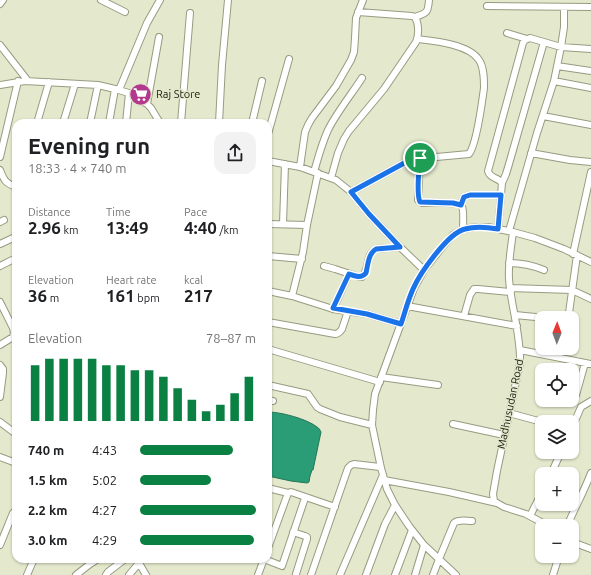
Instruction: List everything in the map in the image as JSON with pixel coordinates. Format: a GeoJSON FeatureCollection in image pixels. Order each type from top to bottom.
{"type":"FeatureCollection","features":[{"type":"Feature","properties":{"kind":"street"},"geometry":{"type":"LineString","coordinates":[[0,4],[3,0]]}},
{"type":"Feature","properties":{"kind":"street"},"geometry":{"type":"LineString","coordinates":[[101,0],[125,12]]}},
{"type":"Feature","properties":{"kind":"street"},"geometry":{"type":"LineString","coordinates":[[110,119],[117,89],[147,23],[160,0]]}},
{"type":"Feature","properties":{"kind":"street"},"geometry":{"type":"LineString","coordinates":[[219,119],[228,0]]}},
{"type":"Feature","properties":{"kind":"street"},"geometry":{"type":"LineString","coordinates":[[300,167],[305,132],[308,125],[336,86],[351,60],[354,52],[356,18],[363,0]]}},
{"type":"Feature","properties":{"kind":"street"},"geometry":{"type":"LineString","coordinates":[[358,12],[415,17],[427,12],[429,0]]}},
{"type":"Feature","properties":{"kind":"street"},"geometry":{"type":"LineString","coordinates":[[487,6],[591,7]]}},
{"type":"Feature","properties":{"kind":"street","name":"Madhusudan Road"},"geometry":{"type":"LineString","coordinates":[[497,503],[494,501],[493,494],[520,363],[517,326],[510,290],[509,263],[511,232],[542,116],[554,81],[564,27],[564,7]]}},
{"type":"Feature","properties":{"kind":"street"},"geometry":{"type":"LineString","coordinates":[[181,119],[190,13]]}},
{"type":"Feature","properties":{"kind":"street"},"geometry":{"type":"LineString","coordinates":[[331,178],[338,153],[349,131],[384,89],[418,39],[418,22],[415,17]]}},
{"type":"Feature","properties":{"kind":"street"},"geometry":{"type":"LineString","coordinates":[[507,33],[561,46],[591,49]]}},
{"type":"Feature","properties":{"kind":"street"},"geometry":{"type":"LineString","coordinates":[[147,104],[159,36]]}},
{"type":"Feature","properties":{"kind":"street"},"geometry":{"type":"LineString","coordinates":[[351,192],[408,161],[420,158],[469,154],[471,151],[484,88],[482,66],[479,59],[470,52],[452,44],[418,39]]}},
{"type":"Feature","properties":{"kind":"street"},"geometry":{"type":"LineString","coordinates":[[502,183],[500,180],[489,175],[488,166],[523,43],[527,39]]}},
{"type":"Feature","properties":{"kind":"street"},"geometry":{"type":"LineString","coordinates":[[498,229],[502,183],[510,164],[544,42]]}},
{"type":"Feature","properties":{"kind":"street"},"geometry":{"type":"LineString","coordinates":[[0,45],[28,81]]}},
{"type":"Feature","properties":{"kind":"street"},"geometry":{"type":"LineString","coordinates":[[272,120],[289,59]]}},
{"type":"Feature","properties":{"kind":"street"},"geometry":{"type":"LineString","coordinates":[[557,66],[591,71]]}},
{"type":"Feature","properties":{"kind":"street"},"geometry":{"type":"LineString","coordinates":[[292,296],[302,259],[316,172],[324,140],[330,126],[362,78]]}},
{"type":"Feature","properties":{"kind":"street"},"geometry":{"type":"LineString","coordinates":[[0,85],[28,81],[98,86],[117,89],[129,93],[147,104],[158,119]]}},
{"type":"Feature","properties":{"kind":"street"},"geometry":{"type":"LineString","coordinates":[[253,119],[262,81]]}},
{"type":"Feature","properties":{"kind":"street"},"geometry":{"type":"LineString","coordinates":[[554,81],[591,88]]}},
{"type":"Feature","properties":{"kind":"street"},"geometry":{"type":"LineString","coordinates":[[0,157],[18,82]]}},
{"type":"Feature","properties":{"kind":"street"},"geometry":{"type":"LineString","coordinates":[[38,119],[49,82]]}},
{"type":"Feature","properties":{"kind":"street"},"geometry":{"type":"LineString","coordinates":[[64,119],[75,84]]}},
{"type":"Feature","properties":{"kind":"street"},"geometry":{"type":"LineString","coordinates":[[91,119],[98,86]]}},
{"type":"Feature","properties":{"kind":"street"},"geometry":{"type":"LineString","coordinates":[[126,119],[129,93]]}},
{"type":"Feature","properties":{"kind":"street"},"geometry":{"type":"LineString","coordinates":[[542,116],[591,125]]}},
{"type":"Feature","properties":{"kind":"street"},"geometry":{"type":"LineString","coordinates":[[532,153],[591,162]]}},
{"type":"Feature","properties":{"kind":"street"},"geometry":{"type":"LineString","coordinates":[[420,158],[418,200],[420,202],[453,203],[461,205]]}},
{"type":"Feature","properties":{"kind":"street"},"geometry":{"type":"LineString","coordinates":[[272,162],[300,167],[336,180],[351,192],[369,214],[424,270]]}},
{"type":"Feature","properties":{"kind":"street"},"geometry":{"type":"LineString","coordinates":[[283,224],[285,164]]}},
{"type":"Feature","properties":{"kind":"street"},"geometry":{"type":"LineString","coordinates":[[0,170],[4,180],[12,185]]}},
{"type":"Feature","properties":{"kind":"street"},"geometry":{"type":"LineString","coordinates":[[569,311],[575,255],[591,172]]}},
{"type":"Feature","properties":{"kind":"street"},"geometry":{"type":"LineString","coordinates":[[463,229],[463,207],[461,205],[464,197],[470,195],[501,195]]}},
{"type":"Feature","properties":{"kind":"street"},"geometry":{"type":"LineString","coordinates":[[272,224],[307,225]]}},
{"type":"Feature","properties":{"kind":"street"},"geometry":{"type":"LineString","coordinates":[[456,575],[424,545],[395,505],[380,467],[372,425],[375,394],[414,288],[424,270],[453,235],[463,229],[476,227],[488,227],[535,238],[591,262]]}},
{"type":"Feature","properties":{"kind":"street"},"geometry":{"type":"LineString","coordinates":[[0,244],[12,238]]}},
{"type":"Feature","properties":{"kind":"street"},"geometry":{"type":"LineString","coordinates":[[324,266],[362,277],[366,273],[372,251],[376,249],[400,247]]}},
{"type":"Feature","properties":{"kind":"street"},"geometry":{"type":"LineString","coordinates":[[272,256],[302,259]]}},
{"type":"Feature","properties":{"kind":"street"},"geometry":{"type":"LineString","coordinates":[[0,266],[12,260]]}},
{"type":"Feature","properties":{"kind":"street"},"geometry":{"type":"LineString","coordinates":[[509,263],[533,265],[544,270]]}},
{"type":"Feature","properties":{"kind":"street"},"geometry":{"type":"LineString","coordinates":[[333,308],[349,274]]}},
{"type":"Feature","properties":{"kind":"street"},"geometry":{"type":"LineString","coordinates":[[464,316],[470,295],[474,289],[572,290],[591,299]]}},
{"type":"Feature","properties":{"kind":"street"},"geometry":{"type":"LineString","coordinates":[[272,292],[333,308],[367,314],[401,324]]}},
{"type":"Feature","properties":{"kind":"street"},"geometry":{"type":"LineString","coordinates":[[0,302],[12,328]]}},
{"type":"Feature","properties":{"kind":"street"},"geometry":{"type":"LineString","coordinates":[[407,306],[517,326]]}},
{"type":"Feature","properties":{"kind":"street"},"geometry":{"type":"LineString","coordinates":[[272,323],[338,334],[341,332],[348,311]]}},
{"type":"Feature","properties":{"kind":"street"},"geometry":{"type":"LineString","coordinates":[[514,315],[535,317]]}},
{"type":"Feature","properties":{"kind":"street"},"geometry":{"type":"LineString","coordinates":[[0,345],[12,338]]}},
{"type":"Feature","properties":{"kind":"street"},"geometry":{"type":"LineString","coordinates":[[272,350],[380,380],[438,385]]}},
{"type":"Feature","properties":{"kind":"street"},"geometry":{"type":"LineString","coordinates":[[520,350],[588,364],[579,387]]}},
{"type":"Feature","properties":{"kind":"street"},"geometry":{"type":"LineString","coordinates":[[0,397],[1,368]]}},
{"type":"Feature","properties":{"kind":"street"},"geometry":{"type":"LineString","coordinates":[[272,386],[308,394],[320,409],[356,422],[372,425]]}},
{"type":"Feature","properties":{"kind":"street"},"geometry":{"type":"LineString","coordinates":[[578,415],[581,407],[591,401]]}},
{"type":"Feature","properties":{"kind":"street"},"geometry":{"type":"LineString","coordinates":[[509,413],[535,420]]}},
{"type":"Feature","properties":{"kind":"street"},"geometry":{"type":"LineString","coordinates":[[0,422],[12,431]]}},
{"type":"Feature","properties":{"kind":"street"},"geometry":{"type":"LineString","coordinates":[[453,424],[504,436]]}},
{"type":"Feature","properties":{"kind":"street"},"geometry":{"type":"LineString","coordinates":[[0,457],[12,462]]}},
{"type":"Feature","properties":{"kind":"street"},"geometry":{"type":"LineString","coordinates":[[311,575],[348,468],[354,464],[380,467]]}},
{"type":"Feature","properties":{"kind":"street"},"geometry":{"type":"LineString","coordinates":[[570,519],[591,473]]}},
{"type":"Feature","properties":{"kind":"street"},"geometry":{"type":"LineString","coordinates":[[384,478],[497,503],[536,519]]}},
{"type":"Feature","properties":{"kind":"street"},"geometry":{"type":"LineString","coordinates":[[340,575],[384,478]]}},
{"type":"Feature","properties":{"kind":"street"},"geometry":{"type":"LineString","coordinates":[[272,489],[288,493],[291,492],[335,507]]}},
{"type":"Feature","properties":{"kind":"street"},"geometry":{"type":"LineString","coordinates":[[272,537],[288,493]]}},
{"type":"Feature","properties":{"kind":"street"},"geometry":{"type":"LineString","coordinates":[[272,562],[282,566],[305,498]]}},
{"type":"Feature","properties":{"kind":"street"},"geometry":{"type":"LineString","coordinates":[[366,575],[385,524],[395,505]]}},
{"type":"Feature","properties":{"kind":"street"},"geometry":{"type":"LineString","coordinates":[[530,516],[535,506]]}},
{"type":"Feature","properties":{"kind":"street"},"geometry":{"type":"LineString","coordinates":[[0,545],[12,515]]}},
{"type":"Feature","properties":{"kind":"street"},"geometry":{"type":"LineString","coordinates":[[433,575],[454,523],[460,521],[472,521]]}},
{"type":"Feature","properties":{"kind":"street"},"geometry":{"type":"LineString","coordinates":[[395,575],[412,530]]}},
{"type":"Feature","properties":{"kind":"street"},"geometry":{"type":"LineString","coordinates":[[293,532],[307,537],[296,574]]}},
{"type":"Feature","properties":{"kind":"street"},"geometry":{"type":"LineString","coordinates":[[579,544],[591,548]]}},
{"type":"Feature","properties":{"kind":"street"},"geometry":{"type":"LineString","coordinates":[[415,575],[424,545]]}},
{"type":"Feature","properties":{"kind":"street"},"geometry":{"type":"LineString","coordinates":[[27,575],[32,563]]}},
{"type":"Feature","properties":{"kind":"street"},"geometry":{"type":"LineString","coordinates":[[76,575],[92,563]]}},
{"type":"Feature","properties":{"kind":"street"},"geometry":{"type":"LineString","coordinates":[[106,575],[121,563]]}},
{"type":"Feature","properties":{"kind":"street"},"geometry":{"type":"LineString","coordinates":[[129,575],[138,563]]}},
{"type":"Feature","properties":{"kind":"street"},"geometry":{"type":"LineString","coordinates":[[140,563],[146,575]]}},
{"type":"Feature","properties":{"kind":"street"},"geometry":{"type":"LineString","coordinates":[[258,575],[262,563]]}},
{"type":"Feature","properties":{"kind":"street"},"geometry":{"type":"LineString","coordinates":[[553,575],[557,563]]}},
{"type":"Feature","properties":{"kind":"shaded area"},"geometry":{"type":"Polygon","coordinates":[[[272,412],[301,419],[318,427],[321,432],[309,482],[291,481],[272,477],[272,412]]]}},
{"type":"Feature","properties":{"kind":"place","name":"Raj Store"},"geometry":{"type":"Point","coordinates":[140,94]}},
{"type":"Feature","properties":{"kind":"route"},"geometry":{"type":"LineString","coordinates":[[420,158],[418,200],[420,202],[453,203],[461,205],[464,197],[470,195],[501,195],[498,229],[476,227],[463,229],[453,235],[424,270],[414,288],[401,324],[367,314],[333,308],[349,274],[362,277],[366,273],[372,251],[376,249],[400,247],[351,192],[408,161],[420,158]]}}]}
